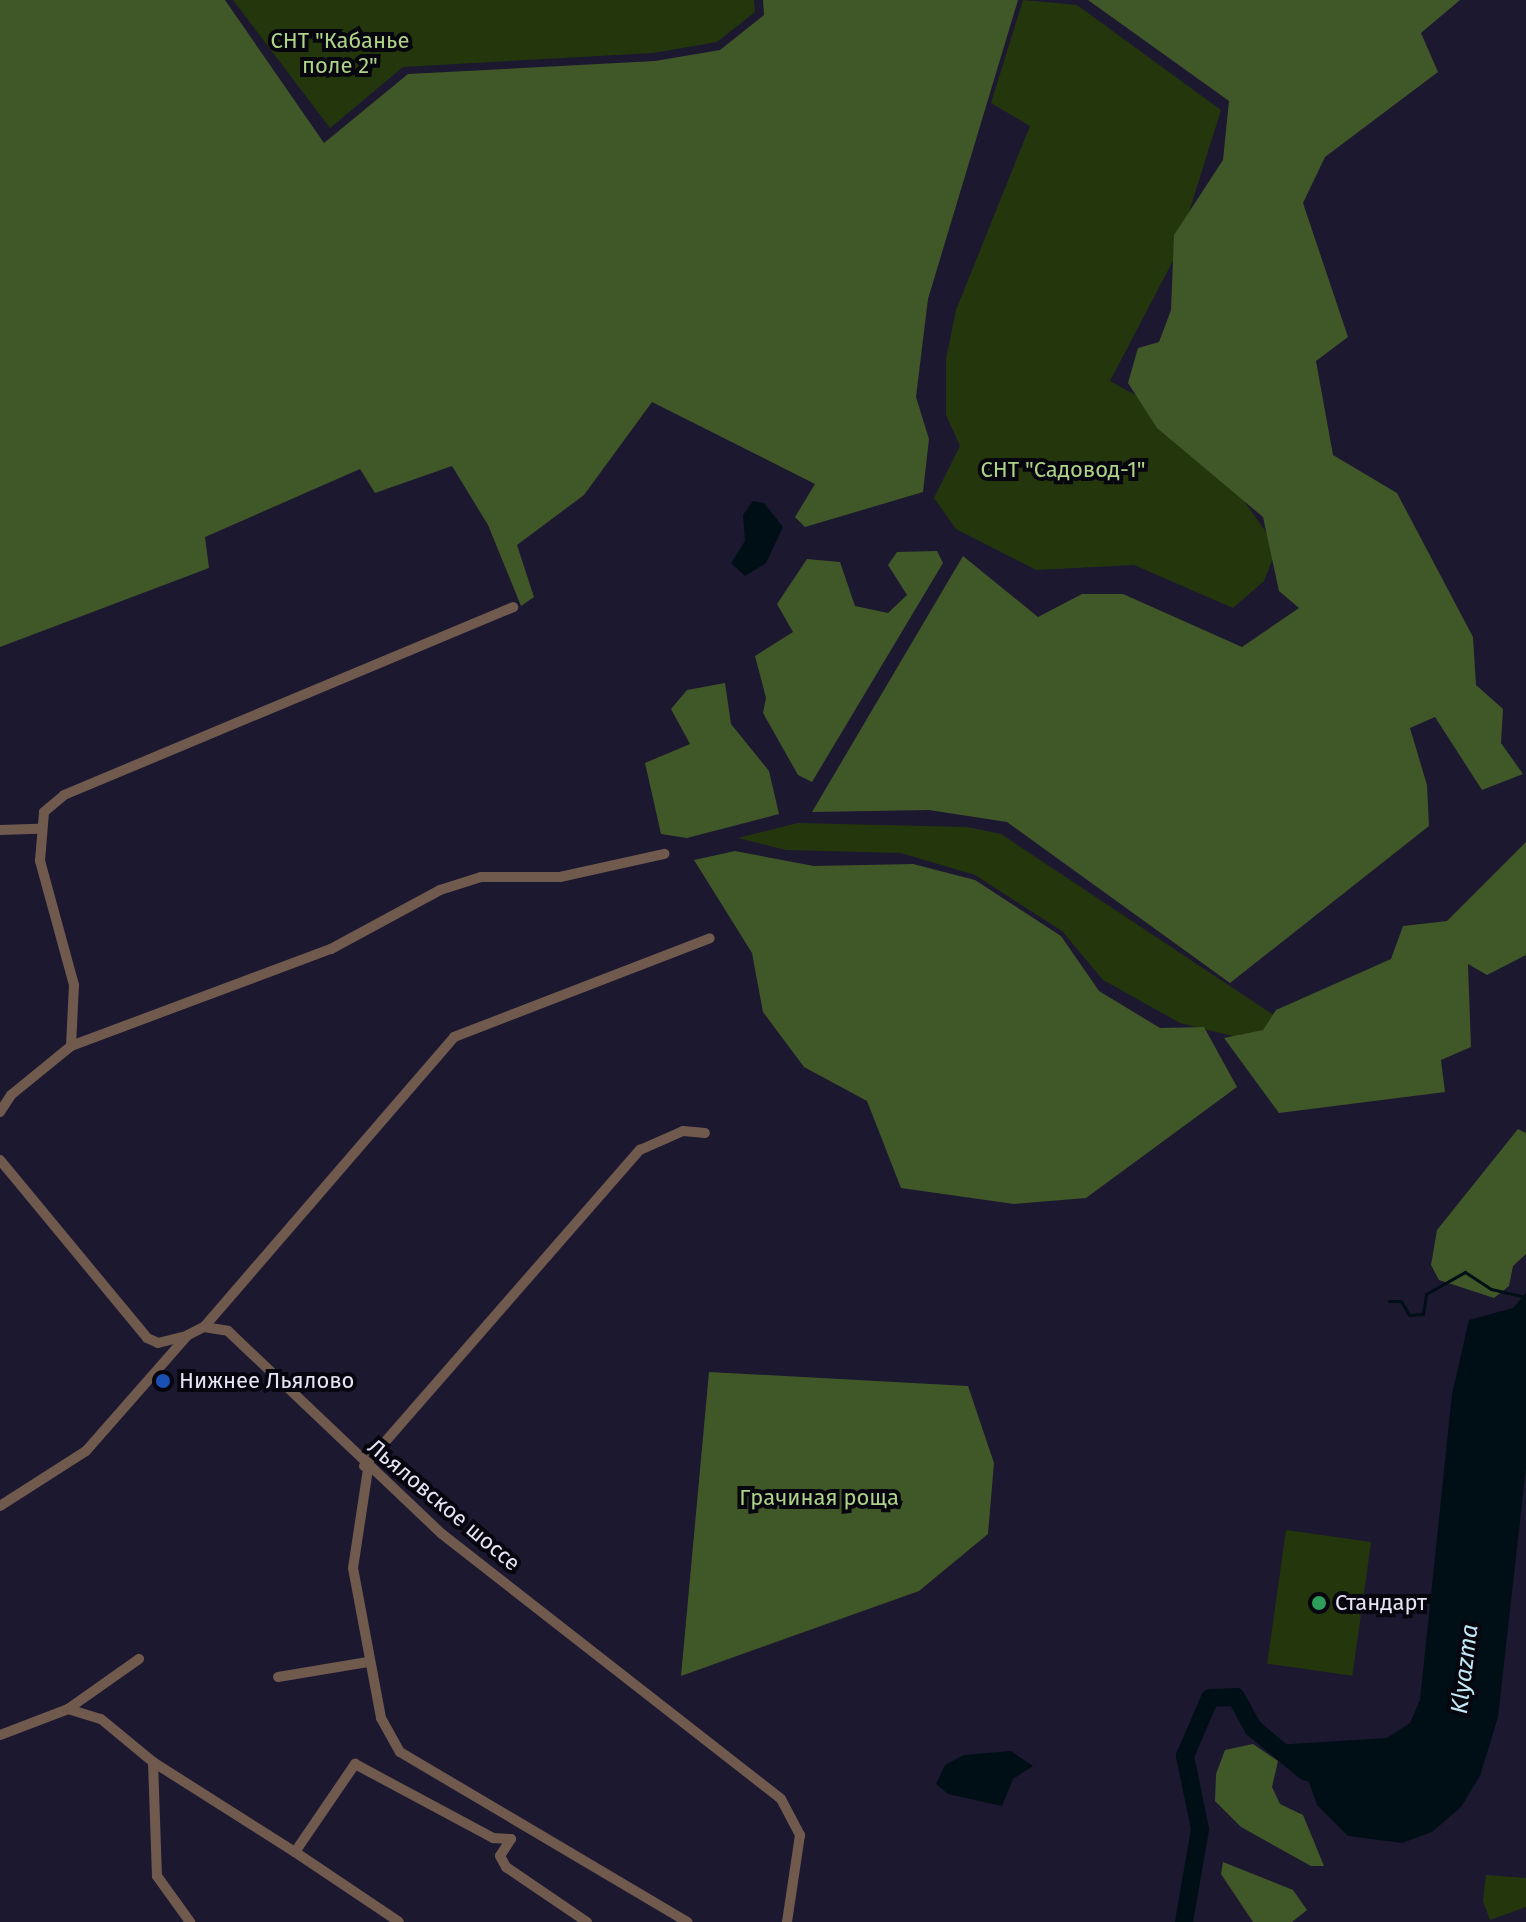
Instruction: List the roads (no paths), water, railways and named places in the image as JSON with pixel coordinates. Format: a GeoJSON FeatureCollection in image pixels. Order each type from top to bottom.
{"type":"FeatureCollection","features":[{"type":"Feature","properties":{"kind":"street"},"geometry":{"type":"LineString","coordinates":[[71,1046],[74,985],[50,912],[38,829],[44,812],[64,795],[513,607]]}},
{"type":"Feature","properties":{"kind":"street"},"geometry":{"type":"LineString","coordinates":[[0,830],[38,829]]}},
{"type":"Feature","properties":{"kind":"street"},"geometry":{"type":"LineString","coordinates":[[0,1112],[11,1095],[71,1046],[331,949],[461,883],[481,877],[560,877],[664,854]]}},
{"type":"Feature","properties":{"kind":"street"},"geometry":{"type":"LineString","coordinates":[[0,1160],[147,1338],[158,1343],[188,1335],[204,1327],[454,1037],[710,938]]}},
{"type":"Feature","properties":{"kind":"street"},"geometry":{"type":"LineString","coordinates":[[688,1922],[400,1752],[381,1718],[368,1662],[353,1568],[366,1468],[640,1150],[683,1131],[705,1133]]}},
{"type":"Feature","properties":{"kind":"street","name":"Льяловское шоссе"},"geometry":{"type":"LineString","coordinates":[[204,1327],[228,1331],[366,1468],[781,1799],[800,1835],[787,1922]]}},
{"type":"Feature","properties":{"kind":"street"},"geometry":{"type":"LineString","coordinates":[[0,1506],[86,1451],[188,1335]]}},
{"type":"Feature","properties":{"kind":"street"},"geometry":{"type":"LineString","coordinates":[[0,1735],[68,1709],[139,1659]]}},
{"type":"Feature","properties":{"kind":"street"},"geometry":{"type":"LineString","coordinates":[[278,1677],[368,1662]]}},
{"type":"Feature","properties":{"kind":"street"},"geometry":{"type":"LineString","coordinates":[[68,1709],[101,1719],[153,1762],[399,1922]]}},
{"type":"Feature","properties":{"kind":"street"},"geometry":{"type":"LineString","coordinates":[[153,1762],[157,1876],[190,1922]]}},
{"type":"Feature","properties":{"kind":"street"},"geometry":{"type":"LineString","coordinates":[[295,1852],[355,1764],[493,1838],[511,1839],[500,1856],[506,1867],[587,1922]]}},
{"type":"Feature","properties":{"kind":"water"},"geometry":{"type":"Polygon","coordinates":[[[753,501],[764,503],[783,527],[766,563],[745,576],[731,563],[745,541],[743,515],[753,501]]]}},
{"type":"Feature","properties":{"kind":"water"},"geometry":{"type":"Polygon","coordinates":[[[1526,1293],[1526,1468],[1498,1717],[1480,1776],[1461,1807],[1432,1832],[1402,1843],[1348,1836],[1317,1805],[1305,1771],[1275,1745],[1387,1738],[1410,1723],[1420,1700],[1452,1394],[1469,1320],[1513,1308],[1526,1293]]]}},
{"type":"Feature","properties":{"kind":"water"},"geometry":{"type":"Polygon","coordinates":[[[1011,1751],[1033,1766],[1013,1779],[1002,1806],[948,1794],[936,1784],[945,1765],[964,1755],[1011,1751]]]}},
{"type":"Feature","properties":{"kind":"waterway"},"geometry":{"type":"LineString","coordinates":[[1389,1301],[1401,1301],[1409,1315],[1423,1314],[1426,1294],[1465,1272],[1491,1289],[1526,1297]]}},
{"type":"Feature","properties":{"kind":"waterway","name":"Klyazma"},"geometry":{"type":"LineString","coordinates":[[1184,1922],[1200,1829],[1185,1756],[1210,1698],[1236,1697],[1253,1728],[1305,1771],[1324,1777]]}},
{"type":"Feature","properties":{"kind":"place","name":"Нижнее Льялово"},"geometry":{"type":"Point","coordinates":[163,1381]}},
{"type":"Feature","properties":{"kind":"place","name":"Стандарт"},"geometry":{"type":"Point","coordinates":[1319,1603]}},
{"type":"Feature","properties":{"kind":"park label","name":"СНТ \"Кабанье поле 2\""},"geometry":{"type":"Point","coordinates":[340,52]}},
{"type":"Feature","properties":{"kind":"park label","name":"СНТ \"Садовод-1\""},"geometry":{"type":"Point","coordinates":[1063,470]}},
{"type":"Feature","properties":{"kind":"park label","name":"Грачиная роща"},"geometry":{"type":"Point","coordinates":[819,1498]}}]}
